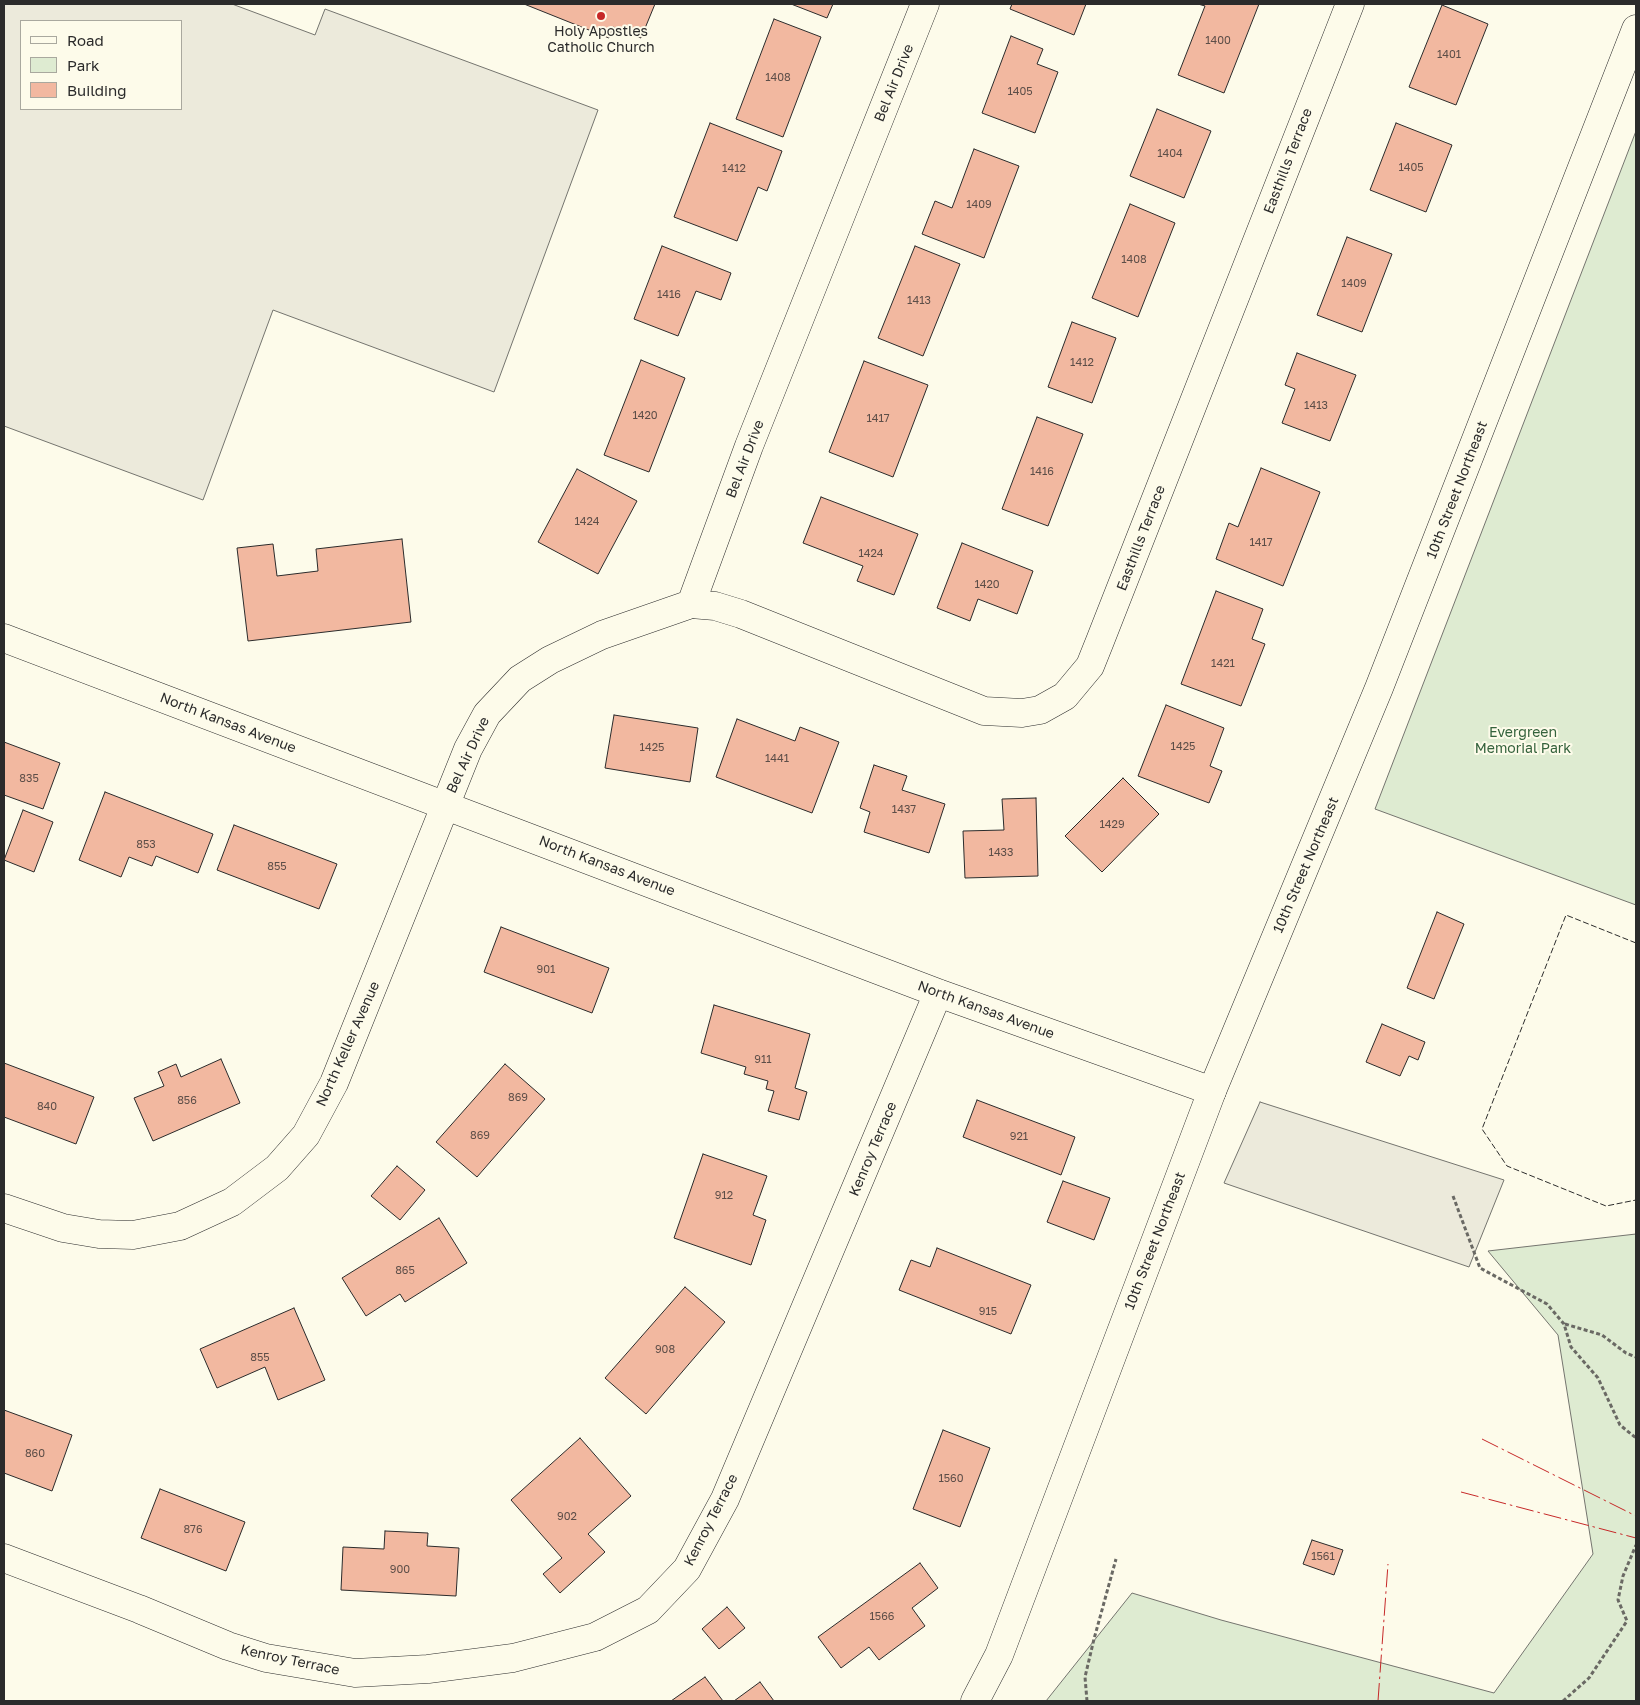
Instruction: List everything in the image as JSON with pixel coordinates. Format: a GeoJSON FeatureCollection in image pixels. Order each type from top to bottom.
{"type":"FeatureCollection","features":[{"type":"Feature","properties":{"kind":"street","name":"Bel Air Drive"},"geometry":{"type":"LineString","coordinates":[[446,805],[468,749],[487,714],[500,697],[520,679],[550,660],[602,635],[691,604],[753,437],[925,4]]}},
{"type":"Feature","properties":{"kind":"street","name":"Easthills Terrace"},"geometry":{"type":"LineString","coordinates":[[691,604],[715,606],[741,614],[984,711],[1004,713],[1031,711],[1055,703],[1065,696],[1090,666],[1350,4]]}},
{"type":"Feature","properties":{"kind":"street","name":"10th Street Northeast"},"geometry":{"type":"LineString","coordinates":[[975,1701],[999,1655],[1212,1091],[1379,688],[1636,29]]}},
{"type":"Feature","properties":{"kind":"street","name":"North Kansas Avenue"},"geometry":{"type":"LineString","coordinates":[[4,638],[938,993],[1212,1091]]}},
{"type":"Feature","properties":{"kind":"street","name":"North Keller Avenue"},"geometry":{"type":"LineString","coordinates":[[4,1208],[64,1228],[99,1234],[133,1235],[180,1226],[232,1202],[277,1168],[306,1135],[334,1083],[446,805]]}},
{"type":"Feature","properties":{"kind":"street","name":"Kenroy Terrace"},"geometry":{"type":"LineString","coordinates":[[4,1558],[139,1609],[228,1646],[266,1658],[355,1672],[428,1669],[513,1658],[595,1636],[648,1610],[687,1569],[725,1498],[938,993]]}},
{"type":"Feature","properties":{"kind":"path"},"geometry":{"type":"LineString","coordinates":[[1453,1196],[1480,1268],[1547,1304],[1564,1324],[1570,1347],[1598,1378],[1620,1425],[1636,1438]]}},
{"type":"Feature","properties":{"kind":"path"},"geometry":{"type":"LineString","coordinates":[[1564,1324],[1602,1335],[1626,1354],[1636,1357]]}},
{"type":"Feature","properties":{"kind":"path"},"geometry":{"type":"LineString","coordinates":[[1563,1701],[1589,1678],[1627,1622],[1618,1600],[1623,1576],[1636,1544]]}},
{"type":"Feature","properties":{"kind":"path"},"geometry":{"type":"LineString","coordinates":[[1087,1701],[1085,1677],[1116,1559]]}},
{"type":"Feature","properties":{"kind":"green space","name":"Evergreen Memorial Park"},"geometry":{"type":"Polygon","coordinates":[[[1636,131],[1636,905],[1375,809],[1636,131]]]}},
{"type":"Feature","properties":{"kind":"green space"},"geometry":{"type":"Polygon","coordinates":[[[1636,1234],[1636,1701],[1046,1701],[1132,1593],[1221,1620],[1494,1693],[1593,1554],[1558,1335],[1488,1251],[1636,1234]]]}},
{"type":"Feature","properties":{"kind":"shaded area"},"geometry":{"type":"Polygon","coordinates":[[[4,4],[232,4],[315,35],[325,9],[598,110],[494,392],[273,310],[203,500],[4,426],[4,4]]]}},
{"type":"Feature","properties":{"kind":"shaded area"},"geometry":{"type":"Polygon","coordinates":[[[1260,1102],[1504,1180],[1469,1267],[1224,1183],[1260,1102]]]}},
{"type":"Feature","properties":{"kind":"building","name":"Holy Apostles Catholic Church"},"geometry":{"type":"Polygon","coordinates":[[[524,4],[655,4],[641,38],[613,27],[609,38],[524,4]]]}},
{"type":"Feature","properties":{"kind":"building"},"geometry":{"type":"Polygon","coordinates":[[[791,4],[833,4],[827,18],[791,4]]]}},
{"type":"Feature","properties":{"kind":"building"},"geometry":{"type":"Polygon","coordinates":[[[1012,4],[1086,4],[1074,35],[1010,9],[1012,4]]]}},
{"type":"Feature","properties":{"kind":"building"},"geometry":{"type":"Polygon","coordinates":[[[1198,4],[1259,4],[1224,93],[1178,75],[1205,6],[1198,4]]]}},
{"type":"Feature","properties":{"kind":"building"},"geometry":{"type":"Polygon","coordinates":[[[1442,5],[1488,24],[1456,105],[1409,87],[1442,5]]]}},
{"type":"Feature","properties":{"kind":"building"},"geometry":{"type":"Polygon","coordinates":[[[774,19],[821,37],[783,137],[736,119],[774,19]]]}},
{"type":"Feature","properties":{"kind":"building"},"geometry":{"type":"Polygon","coordinates":[[[1011,36],[1043,49],[1037,64],[1058,72],[1035,133],[982,113],[1011,36]]]}},
{"type":"Feature","properties":{"kind":"building"},"geometry":{"type":"Polygon","coordinates":[[[1157,109],[1211,131],[1184,198],[1130,176],[1157,109]]]}},
{"type":"Feature","properties":{"kind":"building"},"geometry":{"type":"Polygon","coordinates":[[[710,123],[782,151],[767,191],[758,187],[737,241],[674,217],[710,123]]]}},
{"type":"Feature","properties":{"kind":"building"},"geometry":{"type":"Polygon","coordinates":[[[1396,123],[1452,145],[1426,212],[1370,190],[1396,123]]]}},
{"type":"Feature","properties":{"kind":"building"},"geometry":{"type":"Polygon","coordinates":[[[974,149],[1019,166],[984,258],[922,234],[935,201],[952,208],[974,149]]]}},
{"type":"Feature","properties":{"kind":"building"},"geometry":{"type":"Polygon","coordinates":[[[1130,204],[1175,223],[1138,317],[1092,298],[1130,204]]]}},
{"type":"Feature","properties":{"kind":"building"},"geometry":{"type":"Polygon","coordinates":[[[1347,237],[1392,254],[1362,332],[1317,315],[1347,237]]]}},
{"type":"Feature","properties":{"kind":"building"},"geometry":{"type":"Polygon","coordinates":[[[662,246],[731,273],[721,300],[696,291],[678,336],[634,319],[662,246]]]}},
{"type":"Feature","properties":{"kind":"building"},"geometry":{"type":"Polygon","coordinates":[[[915,246],[960,264],[923,356],[878,338],[915,246]]]}},
{"type":"Feature","properties":{"kind":"building"},"geometry":{"type":"Polygon","coordinates":[[[1072,322],[1116,338],[1092,403],[1048,387],[1072,322]]]}},
{"type":"Feature","properties":{"kind":"building"},"geometry":{"type":"Polygon","coordinates":[[[1297,353],[1356,375],[1330,441],[1282,423],[1295,389],[1285,385],[1297,353]]]}},
{"type":"Feature","properties":{"kind":"building"},"geometry":{"type":"Polygon","coordinates":[[[641,360],[685,378],[649,472],[604,455],[641,360]]]}},
{"type":"Feature","properties":{"kind":"building"},"geometry":{"type":"Polygon","coordinates":[[[864,361],[928,385],[893,477],[829,452],[864,361]]]}},
{"type":"Feature","properties":{"kind":"building"},"geometry":{"type":"Polygon","coordinates":[[[1037,417],[1083,434],[1048,526],[1002,509],[1037,417]]]}},
{"type":"Feature","properties":{"kind":"building"},"geometry":{"type":"Polygon","coordinates":[[[1261,468],[1320,492],[1283,586],[1216,559],[1229,523],[1238,527],[1261,468]]]}},
{"type":"Feature","properties":{"kind":"building"},"geometry":{"type":"Polygon","coordinates":[[[577,469],[637,501],[598,574],[538,542],[577,469]]]}},
{"type":"Feature","properties":{"kind":"building"},"geometry":{"type":"Polygon","coordinates":[[[821,497],[918,534],[894,595],[857,581],[863,566],[803,543],[821,497]]]}},
{"type":"Feature","properties":{"kind":"building"},"geometry":{"type":"Polygon","coordinates":[[[402,539],[411,622],[248,641],[237,548],[273,544],[277,576],[318,571],[316,549],[402,539]]]}},
{"type":"Feature","properties":{"kind":"building"},"geometry":{"type":"Polygon","coordinates":[[[962,543],[1033,571],[1017,614],[978,599],[970,621],[937,608],[962,543]]]}},
{"type":"Feature","properties":{"kind":"building"},"geometry":{"type":"Polygon","coordinates":[[[1216,591],[1263,609],[1252,639],[1265,644],[1241,706],[1181,684],[1216,591]]]}},
{"type":"Feature","properties":{"kind":"building"},"geometry":{"type":"Polygon","coordinates":[[[1166,705],[1224,728],[1210,766],[1222,771],[1209,803],[1138,776],[1166,705]]]}},
{"type":"Feature","properties":{"kind":"building"},"geometry":{"type":"Polygon","coordinates":[[[614,715],[698,728],[690,782],[605,768],[614,715]]]}},
{"type":"Feature","properties":{"kind":"building"},"geometry":{"type":"Polygon","coordinates":[[[737,719],[795,741],[800,727],[839,742],[812,813],[716,777],[737,719]]]}},
{"type":"Feature","properties":{"kind":"building"},"geometry":{"type":"Polygon","coordinates":[[[4,742],[60,763],[43,809],[4,795],[4,742]]]}},
{"type":"Feature","properties":{"kind":"building"},"geometry":{"type":"Polygon","coordinates":[[[874,765],[907,776],[902,790],[945,804],[929,853],[864,832],[870,812],[860,808],[874,765]]]}},
{"type":"Feature","properties":{"kind":"building"},"geometry":{"type":"Polygon","coordinates":[[[1123,778],[1159,814],[1102,872],[1065,836],[1123,778]]]}},
{"type":"Feature","properties":{"kind":"building"},"geometry":{"type":"Polygon","coordinates":[[[105,792],[213,834],[198,873],[156,856],[152,866],[129,857],[121,877],[79,860],[105,792]]]}},
{"type":"Feature","properties":{"kind":"building"},"geometry":{"type":"Polygon","coordinates":[[[1036,798],[1038,876],[965,878],[963,831],[1004,830],[1002,799],[1036,798]]]}},
{"type":"Feature","properties":{"kind":"building"},"geometry":{"type":"Polygon","coordinates":[[[23,810],[53,822],[34,872],[4,860],[23,810]]]}},
{"type":"Feature","properties":{"kind":"building"},"geometry":{"type":"Polygon","coordinates":[[[234,825],[337,864],[319,909],[217,870],[234,825]]]}},
{"type":"Feature","properties":{"kind":"building"},"geometry":{"type":"Polygon","coordinates":[[[1437,912],[1464,924],[1434,999],[1407,988],[1437,912]]]}},
{"type":"Feature","properties":{"kind":"building"},"geometry":{"type":"Polygon","coordinates":[[[501,927],[609,968],[592,1013],[484,972],[501,927]]]}},
{"type":"Feature","properties":{"kind":"building"},"geometry":{"type":"Polygon","coordinates":[[[714,1005],[810,1034],[795,1088],[807,1092],[799,1120],[768,1111],[774,1091],[766,1089],[768,1081],[744,1074],[746,1067],[701,1053],[714,1005]]]}},
{"type":"Feature","properties":{"kind":"building"},"geometry":{"type":"Polygon","coordinates":[[[1382,1024],[1425,1042],[1418,1060],[1409,1056],[1400,1076],[1366,1062],[1382,1024]]]}},
{"type":"Feature","properties":{"kind":"building"},"geometry":{"type":"Polygon","coordinates":[[[221,1059],[240,1103],[153,1141],[134,1098],[164,1086],[158,1072],[176,1064],[181,1077],[221,1059]]]}},
{"type":"Feature","properties":{"kind":"building"},"geometry":{"type":"Polygon","coordinates":[[[4,1063],[94,1097],[76,1144],[4,1117],[4,1063]]]}},
{"type":"Feature","properties":{"kind":"building"},"geometry":{"type":"Polygon","coordinates":[[[505,1064],[545,1099],[477,1177],[436,1142],[505,1064]]]}},
{"type":"Feature","properties":{"kind":"building"},"geometry":{"type":"Polygon","coordinates":[[[977,1100],[1075,1137],[1061,1175],[963,1137],[977,1100]]]}},
{"type":"Feature","properties":{"kind":"building"},"geometry":{"type":"Polygon","coordinates":[[[703,1154],[767,1176],[753,1215],[766,1220],[751,1265],[674,1238],[703,1154]]]}},
{"type":"Feature","properties":{"kind":"building"},"geometry":{"type":"Polygon","coordinates":[[[397,1166],[425,1190],[400,1220],[371,1196],[397,1166]]]}},
{"type":"Feature","properties":{"kind":"building"},"geometry":{"type":"Polygon","coordinates":[[[1063,1181],[1110,1198],[1094,1240],[1047,1222],[1063,1181]]]}},
{"type":"Feature","properties":{"kind":"building"},"geometry":{"type":"Polygon","coordinates":[[[439,1218],[467,1263],[405,1302],[400,1294],[366,1316],[342,1278],[439,1218]]]}},
{"type":"Feature","properties":{"kind":"building"},"geometry":{"type":"Polygon","coordinates":[[[937,1248],[1031,1285],[1011,1334],[899,1290],[911,1260],[930,1267],[937,1248]]]}},
{"type":"Feature","properties":{"kind":"building"},"geometry":{"type":"Polygon","coordinates":[[[685,1287],[725,1322],[646,1414],[605,1378],[685,1287]]]}},
{"type":"Feature","properties":{"kind":"building"},"geometry":{"type":"Polygon","coordinates":[[[294,1308],[325,1380],[278,1400],[265,1367],[217,1388],[200,1349],[294,1308]]]}},
{"type":"Feature","properties":{"kind":"building"},"geometry":{"type":"Polygon","coordinates":[[[4,1410],[72,1435],[52,1491],[4,1473],[4,1410]]]}},
{"type":"Feature","properties":{"kind":"building"},"geometry":{"type":"Polygon","coordinates":[[[943,1430],[990,1448],[960,1527],[913,1509],[943,1430]]]}},
{"type":"Feature","properties":{"kind":"building"},"geometry":{"type":"Polygon","coordinates":[[[580,1438],[631,1496],[588,1534],[605,1552],[560,1593],[543,1574],[562,1558],[511,1500],[580,1438]]]}},
{"type":"Feature","properties":{"kind":"building"},"geometry":{"type":"Polygon","coordinates":[[[160,1489],[245,1522],[226,1571],[141,1538],[160,1489]]]}},
{"type":"Feature","properties":{"kind":"building"},"geometry":{"type":"Polygon","coordinates":[[[385,1531],[428,1533],[427,1546],[459,1548],[456,1596],[341,1590],[343,1547],[384,1549],[385,1531]]]}},
{"type":"Feature","properties":{"kind":"building"},"geometry":{"type":"Polygon","coordinates":[[[1312,1540],[1343,1550],[1334,1575],[1303,1564],[1312,1540]]]}},
{"type":"Feature","properties":{"kind":"building"},"geometry":{"type":"Polygon","coordinates":[[[920,1563],[938,1588],[912,1608],[925,1626],[879,1660],[869,1647],[841,1668],[818,1637],[920,1563]]]}},
{"type":"Feature","properties":{"kind":"building"},"geometry":{"type":"Polygon","coordinates":[[[727,1607],[745,1628],[719,1649],[702,1629],[727,1607]]]}},
{"type":"Feature","properties":{"kind":"building"},"geometry":{"type":"Polygon","coordinates":[[[705,1677],[723,1701],[671,1701],[705,1677]]]}},
{"type":"Feature","properties":{"kind":"building"},"geometry":{"type":"Polygon","coordinates":[[[760,1682],[774,1701],[734,1701],[760,1682]]]}},
{"type":"Feature","properties":{"kind":"fence"},"geometry":{"type":"LineString","coordinates":[[1636,943],[1566,915],[1482,1129],[1507,1166],[1606,1206],[1636,1200]]}},
{"type":"Feature","properties":{"kind":"power"},"geometry":{"type":"LineString","coordinates":[[1482,1439],[1636,1516]]}},
{"type":"Feature","properties":{"kind":"power"},"geometry":{"type":"LineString","coordinates":[[1461,1492],[1636,1538]]}},
{"type":"Feature","properties":{"kind":"power"},"geometry":{"type":"LineString","coordinates":[[1378,1701],[1388,1564]]}},
{"type":"Feature","properties":{"kind":"place","name":"Holy Apostles Catholic Church"},"geometry":{"type":"Point","coordinates":[601,16]}}]}
